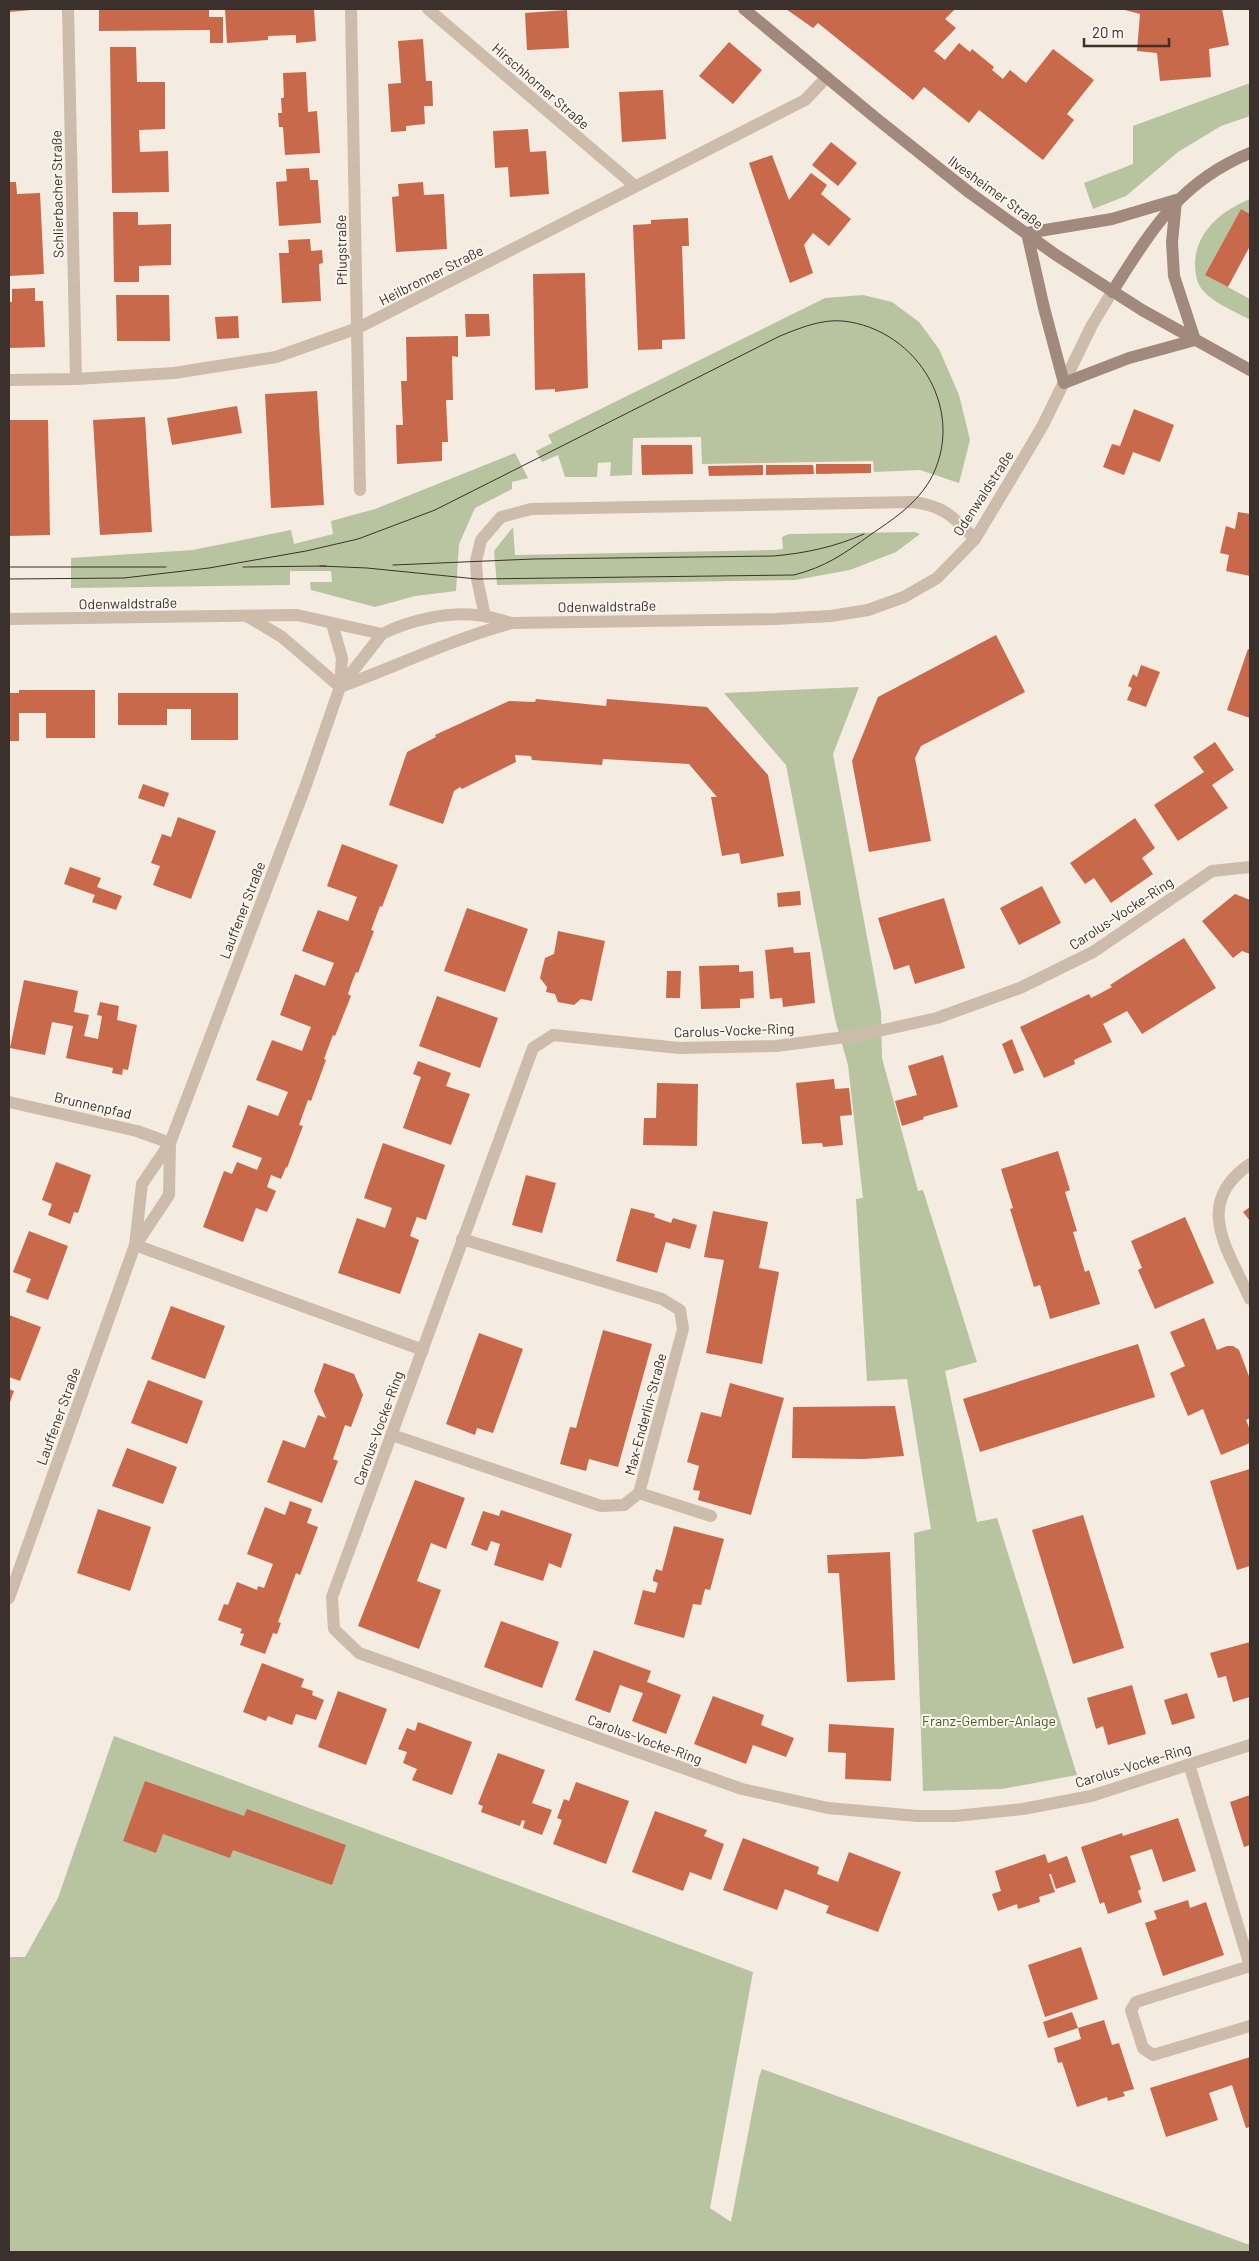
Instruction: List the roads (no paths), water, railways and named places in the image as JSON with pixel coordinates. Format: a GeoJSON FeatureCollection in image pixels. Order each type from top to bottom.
{"type":"FeatureCollection","features":[{"type":"Feature","properties":{"kind":"street","name":"Schlierbacher Straße"},"geometry":{"type":"LineString","coordinates":[[68,9],[76,379]]}},
{"type":"Feature","properties":{"kind":"street","name":"Pflugstraße"},"geometry":{"type":"LineString","coordinates":[[351,9],[360,490]]}},
{"type":"Feature","properties":{"kind":"street","name":"Hirschhorner Straße"},"geometry":{"type":"LineString","coordinates":[[428,9],[635,186]]}},
{"type":"Feature","properties":{"kind":"street","name":"Ilvesheimer Straße"},"geometry":{"type":"LineString","coordinates":[[744,9],[877,119],[1026,233],[1112,292],[1250,370]]}},
{"type":"Feature","properties":{"kind":"street","name":"Heilbronner Straße"},"geometry":{"type":"LineString","coordinates":[[9,380],[76,379],[174,373],[276,357],[358,328],[805,100],[827,77]]}},
{"type":"Feature","properties":{"kind":"street","name":"Odenwaldstraße"},"geometry":{"type":"LineString","coordinates":[[340,687],[410,661],[473,634],[512,623],[775,619],[831,616],[868,610],[904,597],[938,578],[975,539],[1043,425],[1092,325],[1149,235],[1176,200],[1200,180],[1250,153]]}},
{"type":"Feature","properties":{"kind":"street"},"geometry":{"type":"LineString","coordinates":[[1176,200],[1172,242],[1174,276],[1195,340],[1129,358],[1064,382],[1026,233],[1112,219],[1176,200]]}},
{"type":"Feature","properties":{"kind":"street","name":"Odenwaldstraße"},"geometry":{"type":"LineString","coordinates":[[485,616],[477,579],[476,561],[481,540],[501,517],[531,509],[914,502],[932,505],[949,513],[975,539]]}},
{"type":"Feature","properties":{"kind":"street","name":"Odenwaldstraße"},"geometry":{"type":"LineString","coordinates":[[9,619],[297,615],[382,634],[426,618],[475,614],[512,623]]}},
{"type":"Feature","properties":{"kind":"street"},"geometry":{"type":"LineString","coordinates":[[247,616],[282,637],[340,687]]}},
{"type":"Feature","properties":{"kind":"street"},"geometry":{"type":"LineString","coordinates":[[332,624],[342,658],[340,687]]}},
{"type":"Feature","properties":{"kind":"street"},"geometry":{"type":"LineString","coordinates":[[340,687],[382,634]]}},
{"type":"Feature","properties":{"kind":"street","name":"Lauffener Straße"},"geometry":{"type":"LineString","coordinates":[[9,1598],[135,1245],[142,1184],[170,1143],[306,786],[340,687]]}},
{"type":"Feature","properties":{"kind":"street","name":"Carolus-Vocke-Ring"},"geometry":{"type":"LineString","coordinates":[[1250,867],[1212,871],[1093,952],[1020,988],[937,1018],[861,1035],[776,1046],[679,1048],[553,1035],[533,1048],[332,1598],[334,1629],[359,1653],[742,1789],[828,1808],[917,1816],[973,1815],[1023,1809],[1091,1796],[1250,1745]]}},
{"type":"Feature","properties":{"kind":"street","name":"Brunnenpfad"},"geometry":{"type":"LineString","coordinates":[[9,1102],[137,1131],[170,1143]]}},
{"type":"Feature","properties":{"kind":"street","name":"Lauffener Straße"},"geometry":{"type":"LineString","coordinates":[[135,1245],[169,1195],[170,1143]]}},
{"type":"Feature","properties":{"kind":"street"},"geometry":{"type":"LineString","coordinates":[[1250,1164],[1237,1173],[1223,1192],[1217,1211],[1222,1235],[1250,1299]]}},
{"type":"Feature","properties":{"kind":"street","name":"Max-Enderlin-Straße"},"geometry":{"type":"LineString","coordinates":[[392,1435],[601,1506],[624,1505],[640,1493],[683,1329],[680,1310],[662,1298],[462,1239]]}},
{"type":"Feature","properties":{"kind":"street"},"geometry":{"type":"LineString","coordinates":[[135,1245],[422,1350]]}},
{"type":"Feature","properties":{"kind":"street"},"geometry":{"type":"LineString","coordinates":[[640,1493],[711,1516]]}},
{"type":"Feature","properties":{"kind":"street"},"geometry":{"type":"LineString","coordinates":[[1189,1764],[1250,1966],[1136,2002],[1131,2010],[1143,2048],[1153,2055],[1250,2026]]}},
{"type":"Feature","properties":{"kind":"tram line"},"geometry":{"type":"LineString","coordinates":[[9,579],[124,578],[209,568],[306,551],[358,539],[435,510],[780,336],[803,327],[827,321],[843,321],[870,327],[894,340],[914,357],[929,379],[939,403],[943,429],[940,456],[923,491],[894,518],[843,554],[825,564],[794,575],[477,579],[367,568],[320,566]]}},
{"type":"Feature","properties":{"kind":"tram line"},"geometry":{"type":"LineString","coordinates":[[393,565],[533,559],[774,556],[820,549],[864,534]]}},
{"type":"Feature","properties":{"kind":"tram line"},"geometry":{"type":"LineString","coordinates":[[243,567],[326,566]]}},
{"type":"Feature","properties":{"kind":"tram line"},"geometry":{"type":"LineString","coordinates":[[9,567],[166,567]]}},
{"type":"Feature","properties":{"kind":"park label","name":"Franz-Gember-Anlage"},"geometry":{"type":"Point","coordinates":[989,1720]}}]}
